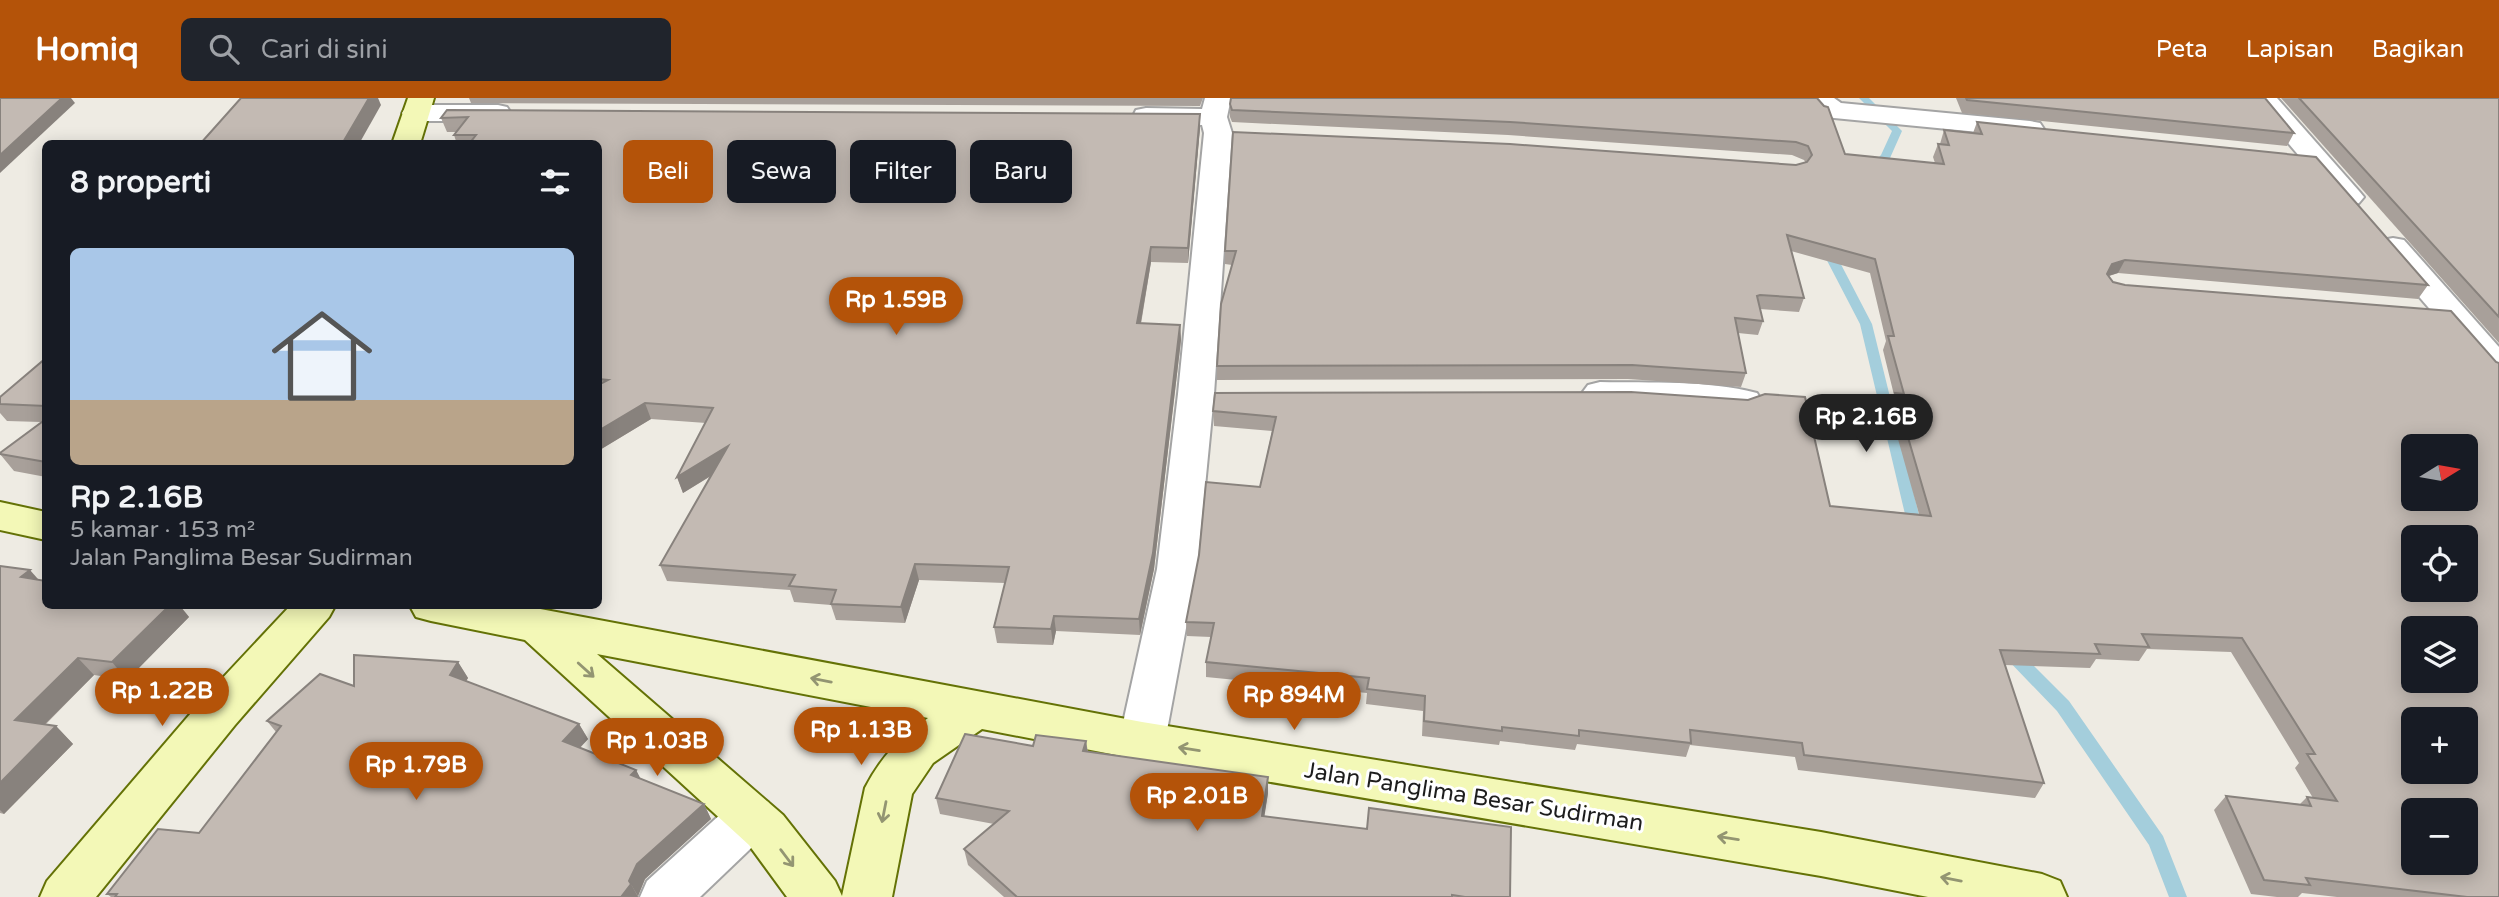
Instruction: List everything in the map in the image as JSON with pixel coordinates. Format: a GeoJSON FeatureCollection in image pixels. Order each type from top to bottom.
{"type":"FeatureCollection","features":[{"type":"Feature","properties":{"kind":"main road"},"geometry":{"type":"LineString","coordinates":[[407,140],[418,105]]}},
{"type":"Feature","properties":{"kind":"main road"},"geometry":{"type":"LineString","coordinates":[[0,516],[42,525]]}},
{"type":"Feature","properties":{"kind":"main road"},"geometry":{"type":"LineString","coordinates":[[65,897],[219,712],[311,609]]}},
{"type":"Feature","properties":{"kind":"main road","name":"Jalan Panglima Besar Sudirman"},"geometry":{"type":"LineString","coordinates":[[462,609],[525,615],[974,709],[1142,741],[1821,854],[2042,897]]}},
{"type":"Feature","properties":{"kind":"main road"},"geometry":{"type":"LineString","coordinates":[[525,615],[766,830],[817,897]]}},
{"type":"Feature","properties":{"kind":"main road"},"geometry":{"type":"LineString","coordinates":[[867,897],[889,788],[917,750],[974,709]]}},
{"type":"Feature","properties":{"kind":"street"},"geometry":{"type":"LineString","coordinates":[[1816,98],[1830,109],[1840,111],[2050,131]]}},
{"type":"Feature","properties":{"kind":"street"},"geometry":{"type":"LineString","coordinates":[[2263,98],[2499,368]]}},
{"type":"Feature","properties":{"kind":"street"},"geometry":{"type":"LineString","coordinates":[[418,105],[527,113]]}},
{"type":"Feature","properties":{"kind":"street"},"geometry":{"type":"LineString","coordinates":[[1114,116],[1224,120],[1209,393],[1142,741]]}},
{"type":"Feature","properties":{"kind":"street"},"geometry":{"type":"LineString","coordinates":[[2277,156],[2317,160]]}},
{"type":"Feature","properties":{"kind":"street"},"geometry":{"type":"LineString","coordinates":[[2410,311],[2451,314]]}},
{"type":"Feature","properties":{"kind":"street"},"geometry":{"type":"LineString","coordinates":[[1574,393],[1670,394],[1744,401]]}},
{"type":"Feature","properties":{"kind":"street"},"geometry":{"type":"LineString","coordinates":[[665,897],[751,817]]}},
{"type":"Feature","properties":{"kind":"building"},"geometry":{"type":"Polygon","coordinates":[[[0,98],[62,98],[0,155],[0,98]]]}},
{"type":"Feature","properties":{"kind":"building"},"geometry":{"type":"Polygon","coordinates":[[[241,98],[369,98],[344,140],[204,140],[241,98]]]}},
{"type":"Feature","properties":{"kind":"building"},"geometry":{"type":"Polygon","coordinates":[[[1231,98],[1817,98],[1828,107],[1845,154],[1944,164],[1938,144],[1949,145],[1944,130],[1982,134],[1977,122],[2316,157],[2428,285],[2125,260],[2112,264],[2107,274],[2113,282],[2125,285],[2451,311],[2499,363],[2499,897],[2467,897],[2306,878],[2310,885],[2264,880],[2226,796],[2311,806],[2307,797],[2337,801],[2307,754],[2315,754],[2242,638],[2142,634],[2149,647],[2095,644],[2100,654],[2000,650],[2044,783],[1804,755],[1802,743],[1690,730],[1691,743],[1579,730],[1579,736],[1502,727],[1502,731],[1424,721],[1425,696],[1367,689],[1369,678],[1206,662],[1214,623],[1186,622],[1199,555],[1206,482],[1260,487],[1276,417],[1213,411],[1215,393],[1631,392],[1748,400],[1765,394],[1805,397],[1830,506],[1931,516],[1895,393],[1904,394],[1888,336],[1894,336],[1875,259],[1787,235],[1804,298],[1760,295],[1757,296],[1763,321],[1735,318],[1746,373],[1632,365],[1217,366],[1221,304],[1236,251],[1225,251],[1233,132],[1510,144],[1796,165],[1807,162],[1812,155],[1808,146],[1796,142],[1510,122],[1232,110],[1231,98]]]}},
{"type":"Feature","properties":{"kind":"building"},"geometry":{"type":"Polygon","coordinates":[[[1966,98],[2265,98],[2294,133],[1967,100],[1966,98]]]}},
{"type":"Feature","properties":{"kind":"building"},"geometry":{"type":"Polygon","coordinates":[[[2299,98],[2499,98],[2499,317],[2299,98]]]}},
{"type":"Feature","properties":{"kind":"building"},"geometry":{"type":"Polygon","coordinates":[[[447,110],[1200,114],[1188,248],[1151,247],[1137,323],[1180,325],[1153,553],[1139,619],[1054,616],[1051,629],[994,627],[1009,567],[915,564],[901,607],[831,604],[836,590],[789,586],[795,575],[660,565],[728,446],[677,477],[713,408],[645,403],[602,429],[602,383],[608,380],[602,379],[602,140],[472,140],[476,135],[454,135],[468,117],[441,118],[447,110]]]}},
{"type":"Feature","properties":{"kind":"building"},"geometry":{"type":"Polygon","coordinates":[[[42,361],[42,406],[0,404],[0,397],[42,361]]]}},
{"type":"Feature","properties":{"kind":"building"},"geometry":{"type":"Polygon","coordinates":[[[42,422],[42,461],[0,453],[42,422]]]}},
{"type":"Feature","properties":{"kind":"building"},"geometry":{"type":"Polygon","coordinates":[[[0,566],[30,570],[21,577],[42,580],[42,609],[166,609],[112,662],[78,658],[15,720],[56,726],[0,783],[0,566]]]}},
{"type":"Feature","properties":{"kind":"building"},"geometry":{"type":"Polygon","coordinates":[[[354,655],[458,662],[450,675],[579,724],[563,741],[636,770],[631,775],[704,804],[637,864],[629,881],[631,884],[621,897],[115,897],[117,894],[107,894],[158,829],[199,833],[281,726],[267,721],[320,674],[354,686],[354,655]]]}},
{"type":"Feature","properties":{"kind":"building"},"geometry":{"type":"Polygon","coordinates":[[[965,734],[1033,746],[1036,735],[1086,741],[1083,751],[1268,777],[1262,816],[1367,829],[1369,808],[1511,827],[1510,897],[1017,897],[964,849],[1009,811],[936,798],[965,734]]]}},
{"type":"Feature","properties":{"kind":"waterway"},"geometry":{"type":"LineString","coordinates":[[1864,98],[1897,131],[1886,156],[1872,169]]}},
{"type":"Feature","properties":{"kind":"waterway"},"geometry":{"type":"LineString","coordinates":[[1827,249],[1866,324],[1916,531]]}},
{"type":"Feature","properties":{"kind":"waterway"},"geometry":{"type":"LineString","coordinates":[[2010,652],[2063,706],[2157,841],[2178,897]]}}]}
